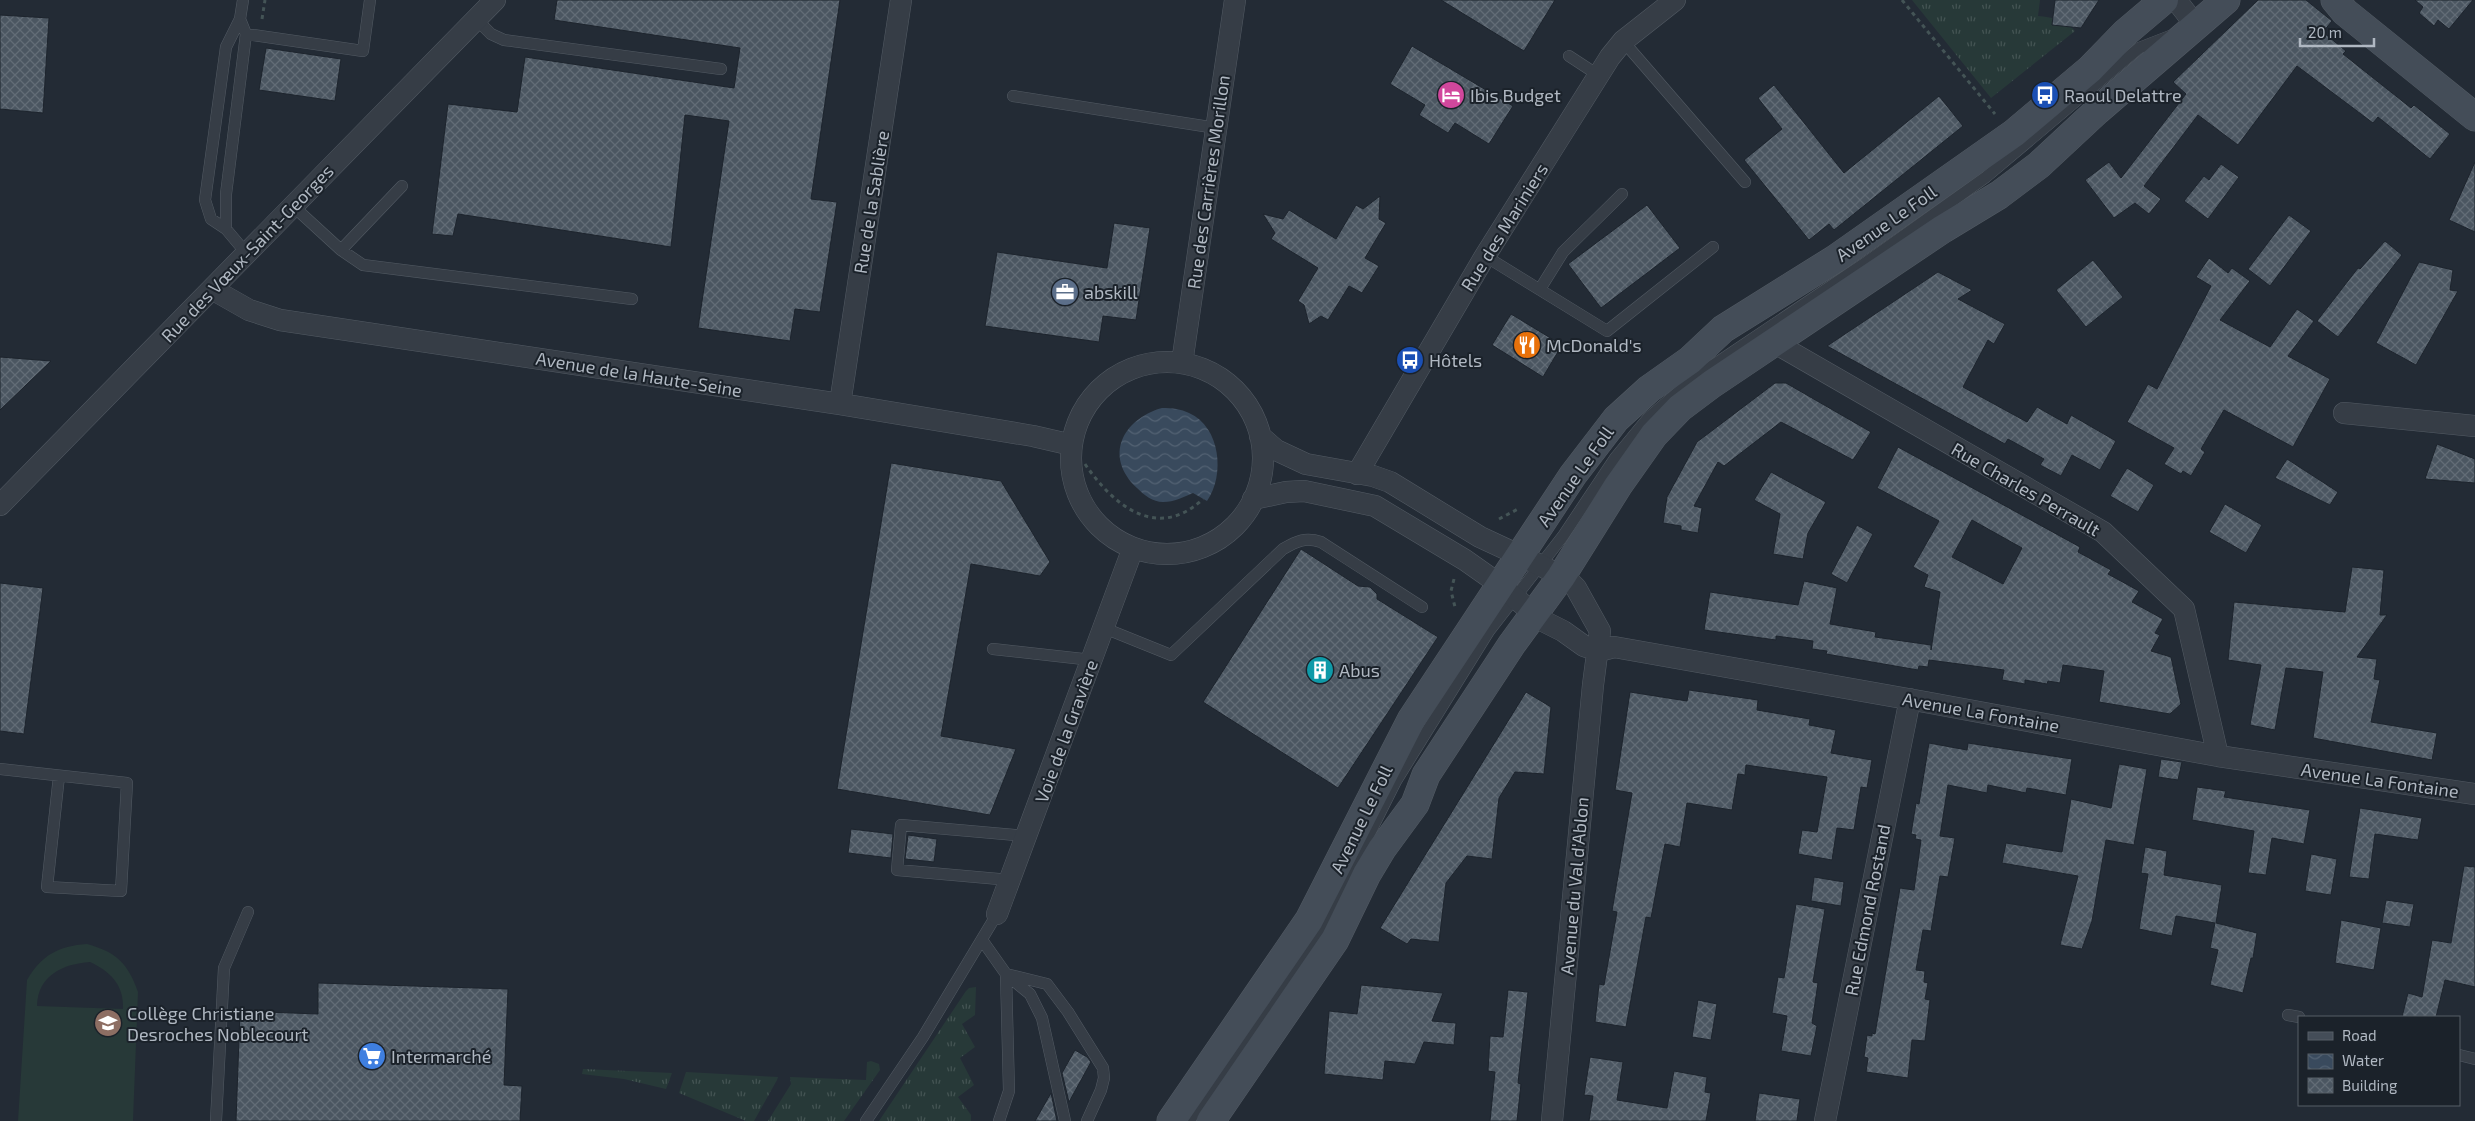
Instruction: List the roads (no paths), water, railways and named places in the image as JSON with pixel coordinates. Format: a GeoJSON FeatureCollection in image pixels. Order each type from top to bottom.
{"type":"FeatureCollection","features":[{"type":"Feature","properties":{"kind":"main road","name":"Avenue Le Foll"},"geometry":{"type":"LineString","coordinates":[[1211,1121],[1335,940],[1367,874],[1382,849],[1415,804],[1426,775],[1516,598],[1540,565],[1594,445],[1616,419],[1649,389],[1690,360],[1723,329],[1835,259],[2014,133],[2090,69],[2125,33],[2164,0]]}},
{"type":"Feature","properties":{"kind":"main road","name":"Avenue Le Foll"},"geometry":{"type":"LineString","coordinates":[[1171,1121],[1309,920],[1411,720],[1516,598],[1540,565],[1618,486],[1654,435],[1680,408],[2039,165],[2097,111],[2197,27],[2226,0]]}},
{"type":"Feature","properties":{"kind":"main road"},"geometry":{"type":"LineString","coordinates":[[2335,0],[2345,12],[2475,116]]}},
{"type":"Feature","properties":{"kind":"street","name":"Rue des Vœux-Saint-Georges"},"geometry":{"type":"LineString","coordinates":[[0,506],[495,0]]}},
{"type":"Feature","properties":{"kind":"street","name":"Rue de la Sablière"},"geometry":{"type":"LineString","coordinates":[[840,404],[901,0]]}},
{"type":"Feature","properties":{"kind":"street","name":"Rue des Carrières Morillon"},"geometry":{"type":"LineString","coordinates":[[1182,363],[1235,0]]}},
{"type":"Feature","properties":{"kind":"street","name":"Rue des Mariniers"},"geometry":{"type":"LineString","coordinates":[[1357,474],[1485,256],[1598,74],[1623,41],[1675,0]]}},
{"type":"Feature","properties":{"kind":"street"},"geometry":{"type":"LineString","coordinates":[[2176,0],[2197,27]]}},
{"type":"Feature","properties":{"kind":"street","name":"Avenue de la Haute-Seine"},"geometry":{"type":"LineString","coordinates":[[212,289],[249,310],[280,320],[840,404],[1033,436],[1072,445]]}},
{"type":"Feature","properties":{"kind":"street","name":"Rue Charles Perrault"},"geometry":{"type":"LineString","coordinates":[[1775,343],[2103,532],[2184,609],[2218,756]]}},
{"type":"Feature","properties":{"kind":"street"},"geometry":{"type":"LineString","coordinates":[[1168,361],[1182,363],[1211,372],[1233,388],[1250,410],[1260,436],[1262,468],[1253,500],[1237,523],[1226,533],[1201,548],[1173,554],[1158,554],[1133,548],[1106,532],[1084,506],[1073,480],[1072,445],[1082,412],[1104,385],[1118,375],[1142,365],[1168,361]]}},
{"type":"Feature","properties":{"kind":"street"},"geometry":{"type":"LineString","coordinates":[[2344,413],[2475,426]]}},
{"type":"Feature","properties":{"kind":"street"},"geometry":{"type":"LineString","coordinates":[[1253,500],[1296,491],[1366,503],[1388,512],[1584,646],[1599,651],[1600,631],[1576,588],[1540,565],[1480,537],[1390,482],[1320,468],[1291,459],[1260,436]]}},
{"type":"Feature","properties":{"kind":"street","name":"Voie de la Gravière"},"geometry":{"type":"LineString","coordinates":[[998,914],[1133,548]]}},
{"type":"Feature","properties":{"kind":"street","name":"Avenue La Fontaine"},"geometry":{"type":"LineString","coordinates":[[1599,651],[1614,648],[1910,699],[2218,756],[2475,794]]}},
{"type":"Feature","properties":{"kind":"street","name":"Avenue du Val d'Ablon"},"geometry":{"type":"LineString","coordinates":[[1552,1121],[1592,695],[1599,651]]}},
{"type":"Feature","properties":{"kind":"street","name":"Rue Edmond Rostand"},"geometry":{"type":"LineString","coordinates":[[1825,1121],[1910,699]]}},
{"type":"Feature","properties":{"kind":"lane"},"geometry":{"type":"LineString","coordinates":[[242,0],[240,19],[226,47],[205,200],[212,219],[226,229],[247,254]]}},
{"type":"Feature","properties":{"kind":"lane"},"geometry":{"type":"LineString","coordinates":[[246,34],[362,51],[370,0]]}},
{"type":"Feature","properties":{"kind":"lane"},"geometry":{"type":"LineString","coordinates":[[226,229],[226,194],[246,34],[240,19]]}},
{"type":"Feature","properties":{"kind":"lane"},"geometry":{"type":"LineString","coordinates":[[476,19],[491,34],[504,40],[721,69]]}},
{"type":"Feature","properties":{"kind":"lane","name":"Avenue Le Foll"},"geometry":{"type":"LineString","coordinates":[[1540,565],[1563,536],[1615,458],[1648,418],[1670,397],[1986,177],[2139,48],[2197,27]]}},
{"type":"Feature","properties":{"kind":"lane"},"geometry":{"type":"LineString","coordinates":[[1623,41],[1746,182]]}},
{"type":"Feature","properties":{"kind":"lane"},"geometry":{"type":"LineString","coordinates":[[1569,56],[1598,74]]}},
{"type":"Feature","properties":{"kind":"lane"},"geometry":{"type":"LineString","coordinates":[[1013,96],[1216,128]]}},
{"type":"Feature","properties":{"kind":"lane"},"geometry":{"type":"LineString","coordinates":[[341,250],[402,186]]}},
{"type":"Feature","properties":{"kind":"lane"},"geometry":{"type":"LineString","coordinates":[[1540,289],[1564,252],[1622,194]]}},
{"type":"Feature","properties":{"kind":"lane"},"geometry":{"type":"LineString","coordinates":[[293,206],[341,250],[363,265],[632,299]]}},
{"type":"Feature","properties":{"kind":"lane"},"geometry":{"type":"LineString","coordinates":[[1485,256],[1607,331],[1713,248]]}},
{"type":"Feature","properties":{"kind":"lane"},"geometry":{"type":"LineString","coordinates":[[1104,628],[1171,655],[1283,549],[1299,539],[1311,539],[1320,542],[1422,607]]}},
{"type":"Feature","properties":{"kind":"lane","name":"Avenue Le Foll"},"geometry":{"type":"LineString","coordinates":[[1189,1121],[1300,964],[1338,898],[1396,781],[1490,631],[1516,598]]}},
{"type":"Feature","properties":{"kind":"lane"},"geometry":{"type":"LineString","coordinates":[[993,649],[1092,660]]}},
{"type":"Feature","properties":{"kind":"lane"},"geometry":{"type":"LineString","coordinates":[[0,769],[127,783],[121,891],[47,887],[59,776]]}},
{"type":"Feature","properties":{"kind":"lane"},"geometry":{"type":"LineString","coordinates":[[1010,880],[897,870],[901,824],[1027,836]]}},
{"type":"Feature","properties":{"kind":"lane"},"geometry":{"type":"LineString","coordinates":[[216,1121],[224,968],[248,912]]}},
{"type":"Feature","properties":{"kind":"lane"},"geometry":{"type":"LineString","coordinates":[[866,1121],[923,1037],[998,914]]}},
{"type":"Feature","properties":{"kind":"lane"},"geometry":{"type":"LineString","coordinates":[[982,940],[1006,974],[1030,994],[1042,1018],[1065,1121]]}},
{"type":"Feature","properties":{"kind":"lane"},"geometry":{"type":"LineString","coordinates":[[999,1121],[1009,1091],[1006,974]]}},
{"type":"Feature","properties":{"kind":"lane"},"geometry":{"type":"LineString","coordinates":[[1006,974],[1047,984],[1099,1058],[1104,1078],[1087,1121]]}},
{"type":"Feature","properties":{"kind":"lane"},"geometry":{"type":"LineString","coordinates":[[2460,1056],[2475,1059]]}},
{"type":"Feature","properties":{"kind":"water"},"geometry":{"type":"Polygon","coordinates":[[[1162,408],[1176,409],[1189,413],[1200,420],[1214,440],[1218,466],[1213,491],[1207,501],[1193,493],[1179,499],[1163,502],[1149,498],[1127,476],[1121,464],[1122,440],[1128,430],[1148,413],[1162,408]]]}},
{"type":"Feature","properties":{"kind":"place","name":"Ibis Budget"},"geometry":{"type":"Point","coordinates":[1451,95]}},
{"type":"Feature","properties":{"kind":"place","name":"Raoul Delattre"},"geometry":{"type":"Point","coordinates":[2045,95]}},
{"type":"Feature","properties":{"kind":"place","name":"abskill"},"geometry":{"type":"Point","coordinates":[1065,292]}},
{"type":"Feature","properties":{"kind":"place","name":"McDonald's"},"geometry":{"type":"Point","coordinates":[1527,345]}},
{"type":"Feature","properties":{"kind":"place","name":"Hôtels"},"geometry":{"type":"Point","coordinates":[1410,360]}},
{"type":"Feature","properties":{"kind":"place","name":"Abus"},"geometry":{"type":"Point","coordinates":[1320,670]}},
{"type":"Feature","properties":{"kind":"place","name":"Collège Christiane Desroches Noblecourt"},"geometry":{"type":"Point","coordinates":[108,1023]}},
{"type":"Feature","properties":{"kind":"place","name":"Intermarché"},"geometry":{"type":"Point","coordinates":[372,1056]}}]}
